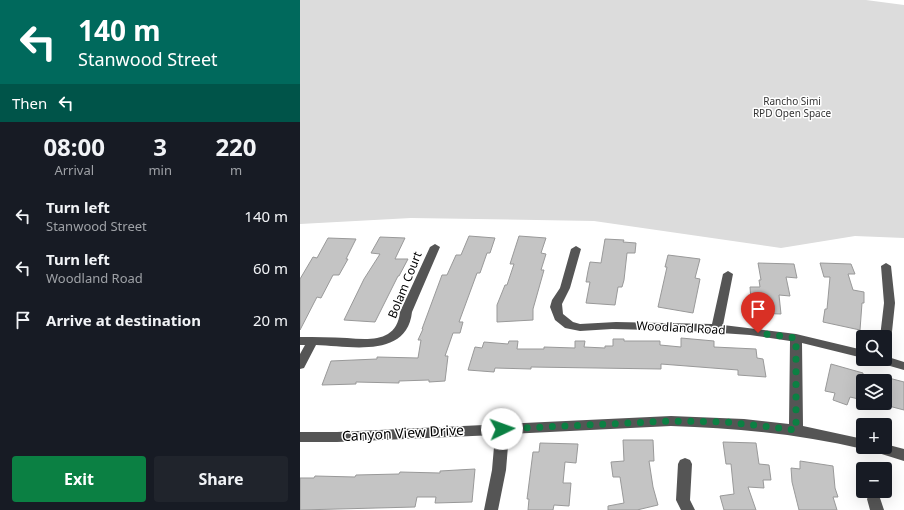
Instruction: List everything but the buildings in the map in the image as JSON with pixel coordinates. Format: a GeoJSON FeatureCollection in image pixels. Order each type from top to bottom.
{"type":"FeatureCollection","features":[{"type":"Feature","properties":{"kind":"street","name":"Bolam Court"},"geometry":{"type":"LineString","coordinates":[[306,341],[372,344],[390,338],[397,333],[405,321],[406,312],[435,247]]}},
{"type":"Feature","properties":{"kind":"street","name":"Woodland Road"},"geometry":{"type":"LineString","coordinates":[[576,249],[563,293],[555,307],[559,317],[563,321],[579,328],[655,326],[717,329],[796,338],[856,352]]}},
{"type":"Feature","properties":{"kind":"street"},"geometry":{"type":"LineString","coordinates":[[886,266],[891,308],[887,330]]}},
{"type":"Feature","properties":{"kind":"street"},"geometry":{"type":"LineString","coordinates":[[717,329],[728,274]]}},
{"type":"Feature","properties":{"kind":"street"},"geometry":{"type":"LineString","coordinates":[[796,338],[796,430]]}},
{"type":"Feature","properties":{"kind":"street"},"geometry":{"type":"LineString","coordinates":[[300,365],[306,341]]}},
{"type":"Feature","properties":{"kind":"street"},"geometry":{"type":"LineString","coordinates":[[892,362],[904,366]]}},
{"type":"Feature","properties":{"kind":"street","name":"Canyon View Drive"},"geometry":{"type":"LineString","coordinates":[[300,437],[337,437],[678,421],[734,423],[796,430],[856,443]]}},
{"type":"Feature","properties":{"kind":"street"},"geometry":{"type":"LineString","coordinates":[[491,510],[498,486],[502,429]]}},
{"type":"Feature","properties":{"kind":"street"},"geometry":{"type":"LineString","coordinates":[[892,451],[904,455]]}},
{"type":"Feature","properties":{"kind":"street"},"geometry":{"type":"LineString","coordinates":[[685,464],[682,500],[688,510]]}},
{"type":"Feature","properties":{"kind":"green space","name":"Rancho Simi RPD Open Space"},"geometry":{"type":"Polygon","coordinates":[[[300,0],[866,0],[904,5],[904,238],[855,236],[781,248],[594,221],[411,218],[300,224],[300,0]]]}},
{"type":"Feature","properties":{"kind":"route"},"geometry":{"type":"LineString","coordinates":[[502,429],[671,421],[713,421],[756,424],[796,430],[796,338],[758,333]]}}]}
